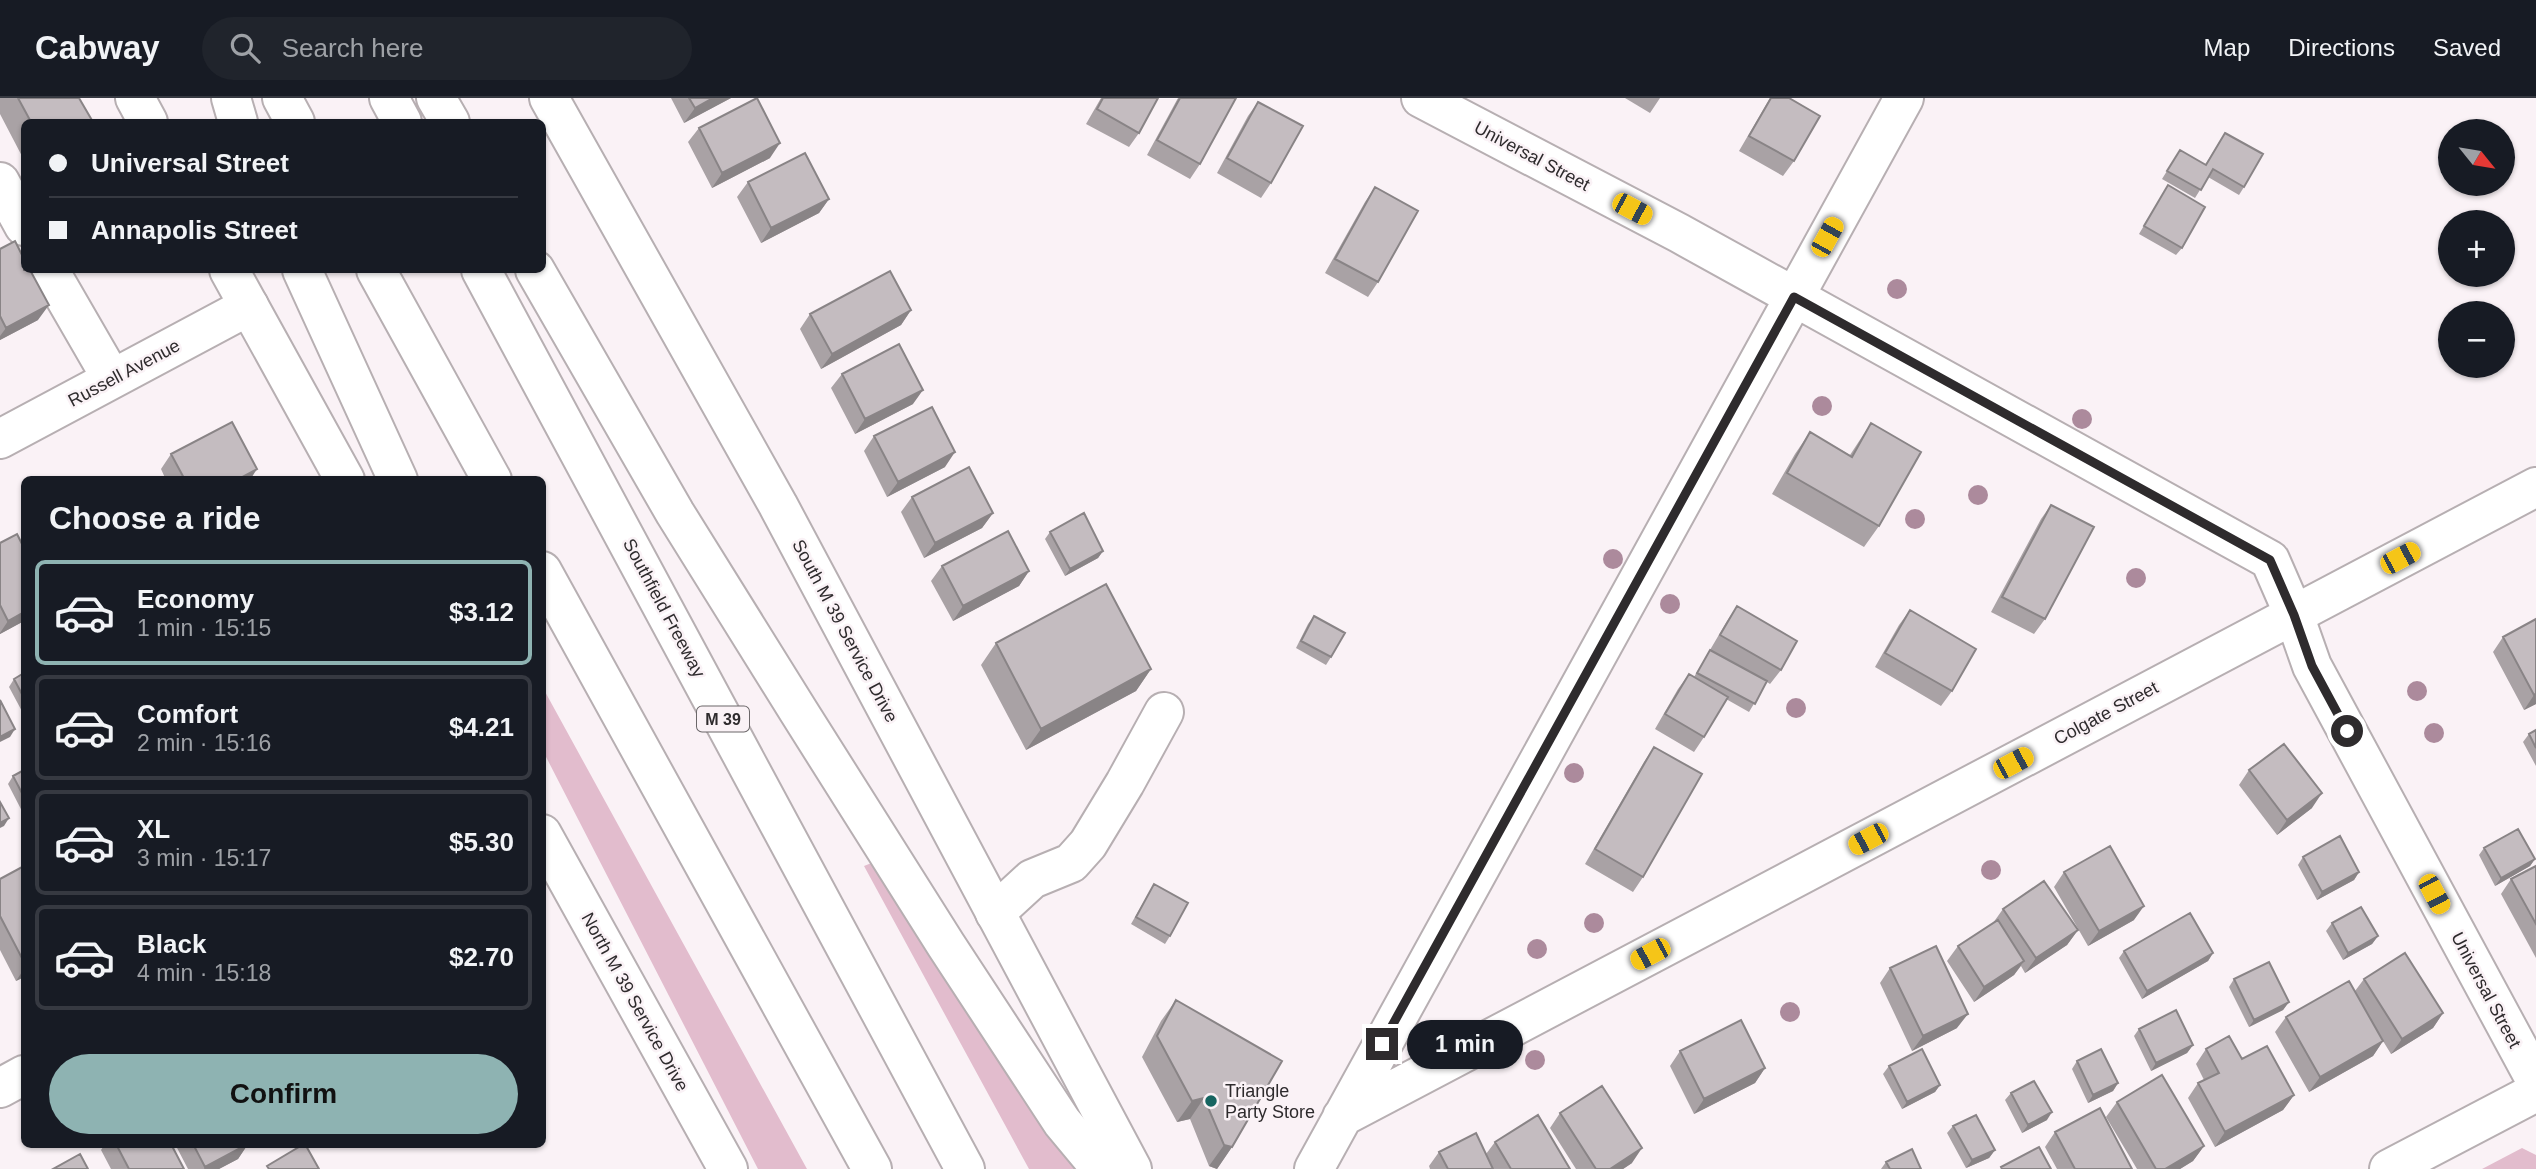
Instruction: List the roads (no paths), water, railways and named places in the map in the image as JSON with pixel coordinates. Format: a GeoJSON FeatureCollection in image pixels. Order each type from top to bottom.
{"type":"FeatureCollection","features":[{"type":"Feature","properties":{"kind":"main road"},"geometry":{"type":"LineString","coordinates":[[135,98],[146,119]]}},
{"type":"Feature","properties":{"kind":"main road"},"geometry":{"type":"LineString","coordinates":[[231,98],[236,119]]}},
{"type":"Feature","properties":{"kind":"main road"},"geometry":{"type":"LineString","coordinates":[[282,98],[293,119]]}},
{"type":"Feature","properties":{"kind":"main road"},"geometry":{"type":"LineString","coordinates":[[389,98],[400,119]]}},
{"type":"Feature","properties":{"kind":"main road"},"geometry":{"type":"LineString","coordinates":[[436,98],[448,119]]}},
{"type":"Feature","properties":{"kind":"main road","name":"South M 39 Service Drive"},"geometry":{"type":"LineString","coordinates":[[549,98],[778,505],[1132,1169]]}},
{"type":"Feature","properties":{"kind":"main road","name":"Universal Street"},"geometry":{"type":"LineString","coordinates":[[1421,98],[1679,233],[2270,560],[2312,666],[2536,1081]]}},
{"type":"Feature","properties":{"kind":"main road"},"geometry":{"type":"LineString","coordinates":[[1314,1169],[1904,98]]}},
{"type":"Feature","properties":{"kind":"main road"},"geometry":{"type":"LineString","coordinates":[[0,182],[21,220]]}},
{"type":"Feature","properties":{"kind":"main road"},"geometry":{"type":"LineString","coordinates":[[51,273],[112,379]]}},
{"type":"Feature","properties":{"kind":"main road"},"geometry":{"type":"LineString","coordinates":[[231,273],[343,476]]}},
{"type":"Feature","properties":{"kind":"main road"},"geometry":{"type":"LineString","coordinates":[[303,273],[396,476]]}},
{"type":"Feature","properties":{"kind":"main road"},"geometry":{"type":"LineString","coordinates":[[378,273],[490,476]]}},
{"type":"Feature","properties":{"kind":"main road","name":"Southfield Freeway"},"geometry":{"type":"LineString","coordinates":[[483,273],[965,1169]]}},
{"type":"Feature","properties":{"kind":"main road"},"geometry":{"type":"LineString","coordinates":[[537,273],[675,513],[939,934],[1055,1111],[1101,1169]]}},
{"type":"Feature","properties":{"kind":"main road","name":"Russell Avenue"},"geometry":{"type":"LineString","coordinates":[[0,439],[249,306]]}},
{"type":"Feature","properties":{"kind":"main road","name":"Colgate Street"},"geometry":{"type":"LineString","coordinates":[[1342,1117],[2536,487]]}},
{"type":"Feature","properties":{"kind":"main road"},"geometry":{"type":"LineString","coordinates":[[546,578],[872,1169]]}},
{"type":"Feature","properties":{"kind":"main road"},"geometry":{"type":"LineString","coordinates":[[995,913],[1031,879],[1071,863],[1088,844],[1164,712]]}},
{"type":"Feature","properties":{"kind":"main road","name":"North M 39 Service Drive"},"geometry":{"type":"LineString","coordinates":[[546,841],[728,1169]]}},
{"type":"Feature","properties":{"kind":"main road"},"geometry":{"type":"LineString","coordinates":[[0,1088],[21,1077]]}},
{"type":"Feature","properties":{"kind":"main road"},"geometry":{"type":"LineString","coordinates":[[2389,1169],[2536,1092]]}},
{"type":"Feature","properties":{"kind":"place","name":"Triangle Party Store"},"geometry":{"type":"Point","coordinates":[1211,1101]}}]}
